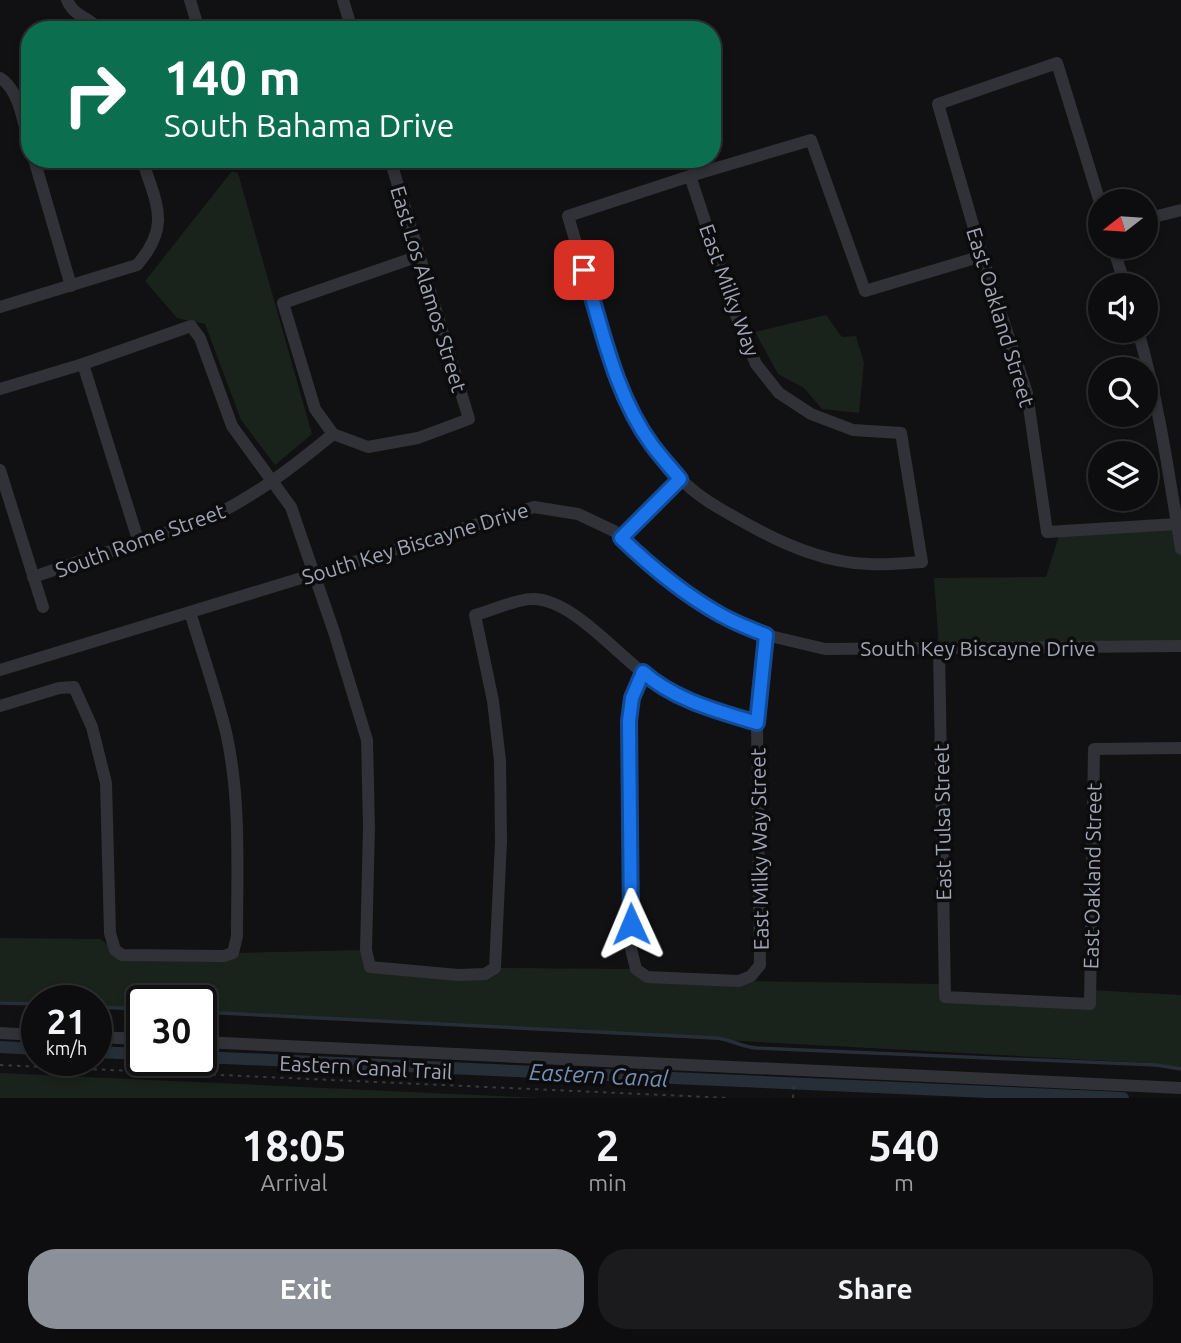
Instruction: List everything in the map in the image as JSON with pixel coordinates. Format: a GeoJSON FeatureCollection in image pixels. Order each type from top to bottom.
{"type":"FeatureCollection","features":[{"type":"Feature","properties":{"kind":"street"},"geometry":{"type":"LineString","coordinates":[[67,0],[74,13],[88,21]]}},
{"type":"Feature","properties":{"kind":"street"},"geometry":{"type":"LineString","coordinates":[[190,0],[196,21]]}},
{"type":"Feature","properties":{"kind":"street"},"geometry":{"type":"LineString","coordinates":[[343,0],[349,21]]}},
{"type":"Feature","properties":{"kind":"street","name":"East Oakland Street"},"geometry":{"type":"LineString","coordinates":[[1096,189],[1057,63],[939,104],[982,256],[1027,393],[1047,532],[1177,524]]}},
{"type":"Feature","properties":{"kind":"street"},"geometry":{"type":"LineString","coordinates":[[0,78],[10,86],[21,116]]}},
{"type":"Feature","properties":{"kind":"street"},"geometry":{"type":"LineString","coordinates":[[721,167],[811,140],[865,291],[982,256]]}},
{"type":"Feature","properties":{"kind":"street"},"geometry":{"type":"LineString","coordinates":[[37,168],[71,286]]}},
{"type":"Feature","properties":{"kind":"street"},"geometry":{"type":"LineString","coordinates":[[0,307],[137,265],[150,247],[160,224],[145,168]]}},
{"type":"Feature","properties":{"kind":"street","name":"East Los Alamos Street"},"geometry":{"type":"LineString","coordinates":[[334,434],[368,447],[418,438],[469,419],[393,168]]}},
{"type":"Feature","properties":{"kind":"street"},"geometry":{"type":"LineString","coordinates":[[621,538],[680,479],[652,444],[633,412],[617,376],[568,216],[717,168]]}},
{"type":"Feature","properties":{"kind":"street","name":"East Milky Way"},"geometry":{"type":"LineString","coordinates":[[680,479],[714,506],[774,539],[818,555],[867,565],[922,562],[901,433],[853,430],[811,414],[779,393],[756,364],[690,176]]}},
{"type":"Feature","properties":{"kind":"street"},"geometry":{"type":"LineString","coordinates":[[1158,216],[1181,210]]}},
{"type":"Feature","properties":{"kind":"street"},"geometry":{"type":"LineString","coordinates":[[334,434],[315,409],[283,303],[419,256]]}},
{"type":"Feature","properties":{"kind":"street"},"geometry":{"type":"LineString","coordinates":[[0,389],[83,364],[191,326],[200,338],[232,425],[291,507],[367,740],[369,827],[366,950],[370,967],[458,975],[485,974],[495,968],[501,841],[500,774],[493,701],[475,615],[531,599],[555,603],[586,624],[653,681],[699,705],[757,723]]}},
{"type":"Feature","properties":{"kind":"street"},"geometry":{"type":"LineString","coordinates":[[1142,343],[1165,439],[1181,549]]}},
{"type":"Feature","properties":{"kind":"street"},"geometry":{"type":"LineString","coordinates":[[83,364],[139,543]]}},
{"type":"Feature","properties":{"kind":"street","name":"South Rome Street"},"geometry":{"type":"LineString","coordinates":[[33,577],[208,519],[234,507],[274,482],[334,434]]}},
{"type":"Feature","properties":{"kind":"street"},"geometry":{"type":"LineString","coordinates":[[0,470],[43,607]]}},
{"type":"Feature","properties":{"kind":"street","name":"South Key Biscayne Drive"},"geometry":{"type":"LineString","coordinates":[[0,670],[534,507],[578,514],[614,531],[662,574],[712,610],[766,635],[825,649],[1181,646]]}},
{"type":"Feature","properties":{"kind":"street"},"geometry":{"type":"LineString","coordinates":[[0,706],[59,688],[74,687],[92,727],[106,783],[110,933],[115,950],[122,955],[224,956],[233,953],[237,936],[237,813],[232,773],[226,732],[190,612]]}},
{"type":"Feature","properties":{"kind":"street","name":"East Milky Way Street"},"geometry":{"type":"LineString","coordinates":[[643,672],[632,698],[629,721],[631,949],[636,969],[647,977],[739,981],[751,976],[760,965],[757,723],[766,635]]}},
{"type":"Feature","properties":{"kind":"street","name":"East Tulsa Street"},"geometry":{"type":"LineString","coordinates":[[939,648],[945,997],[1090,1004]]}},
{"type":"Feature","properties":{"kind":"street","name":"East Oakland Street"},"geometry":{"type":"LineString","coordinates":[[1090,1004],[1094,749],[1181,748]]}},
{"type":"Feature","properties":{"kind":"street"},"geometry":{"type":"LineString","coordinates":[[0,1033],[21,1034]]}},
{"type":"Feature","properties":{"kind":"street"},"geometry":{"type":"LineString","coordinates":[[217,1043],[1181,1088]]}},
{"type":"Feature","properties":{"kind":"path","name":"Eastern Canal Trail"},"geometry":{"type":"LineString","coordinates":[[0,1065],[730,1098]]}},
{"type":"Feature","properties":{"kind":"path"},"geometry":{"type":"LineString","coordinates":[[793,1098],[794,1070]]}},
{"type":"Feature","properties":{"kind":"shaded area"},"geometry":{"type":"Polygon","coordinates":[[[232,171],[238,173],[312,434],[275,465],[241,420],[205,324],[177,318],[145,281],[232,171]]]}},
{"type":"Feature","properties":{"kind":"shaded area"},"geometry":{"type":"Polygon","coordinates":[[[826,315],[842,337],[856,336],[864,363],[859,413],[822,409],[804,388],[778,374],[755,332],[826,315]]]}},
{"type":"Feature","properties":{"kind":"shaded area"},"geometry":{"type":"Polygon","coordinates":[[[1177,524],[1181,543],[1181,646],[939,648],[934,578],[1046,577],[1060,532],[1177,524]]]}},
{"type":"Feature","properties":{"kind":"shaded area"},"geometry":{"type":"Polygon","coordinates":[[[0,938],[100,939],[115,950],[233,953],[366,950],[370,967],[458,975],[495,968],[636,969],[648,977],[945,984],[945,997],[1089,1004],[1090,990],[1181,995],[1181,1069],[1148,1063],[217,1013],[217,985],[126,985],[126,1008],[112,1008],[112,985],[21,985],[21,1002],[0,1001],[0,938]]]}},
{"type":"Feature","properties":{"kind":"shaded area"},"geometry":{"type":"Polygon","coordinates":[[[0,1073],[543,1098],[0,1098],[0,1073]]]}},
{"type":"Feature","properties":{"kind":"waterway"},"geometry":{"type":"LineString","coordinates":[[0,1003],[21,1004]]}},
{"type":"Feature","properties":{"kind":"waterway"},"geometry":{"type":"LineString","coordinates":[[112,1008],[126,1008]]}},
{"type":"Feature","properties":{"kind":"waterway"},"geometry":{"type":"LineString","coordinates":[[217,1013],[716,1038],[756,1048],[1156,1065],[1181,1069]]}},
{"type":"Feature","properties":{"kind":"waterway","name":"Eastern Canal"},"geometry":{"type":"LineString","coordinates":[[0,1047],[21,1048]]}},
{"type":"Feature","properties":{"kind":"waterway","name":"Eastern Canal"},"geometry":{"type":"LineString","coordinates":[[112,1053],[126,1053]]}},
{"type":"Feature","properties":{"kind":"waterway","name":"Eastern Canal"},"geometry":{"type":"LineString","coordinates":[[217,1058],[1123,1098]]}},
{"type":"Feature","properties":{"kind":"route"},"geometry":{"type":"LineString","coordinates":[[584,270],[617,376],[633,412],[652,444],[680,479],[621,538],[640,556],[703,604],[722,616],[766,635],[757,723],[699,705],[653,681],[643,672],[632,698],[629,721],[631,924]]}}]}
